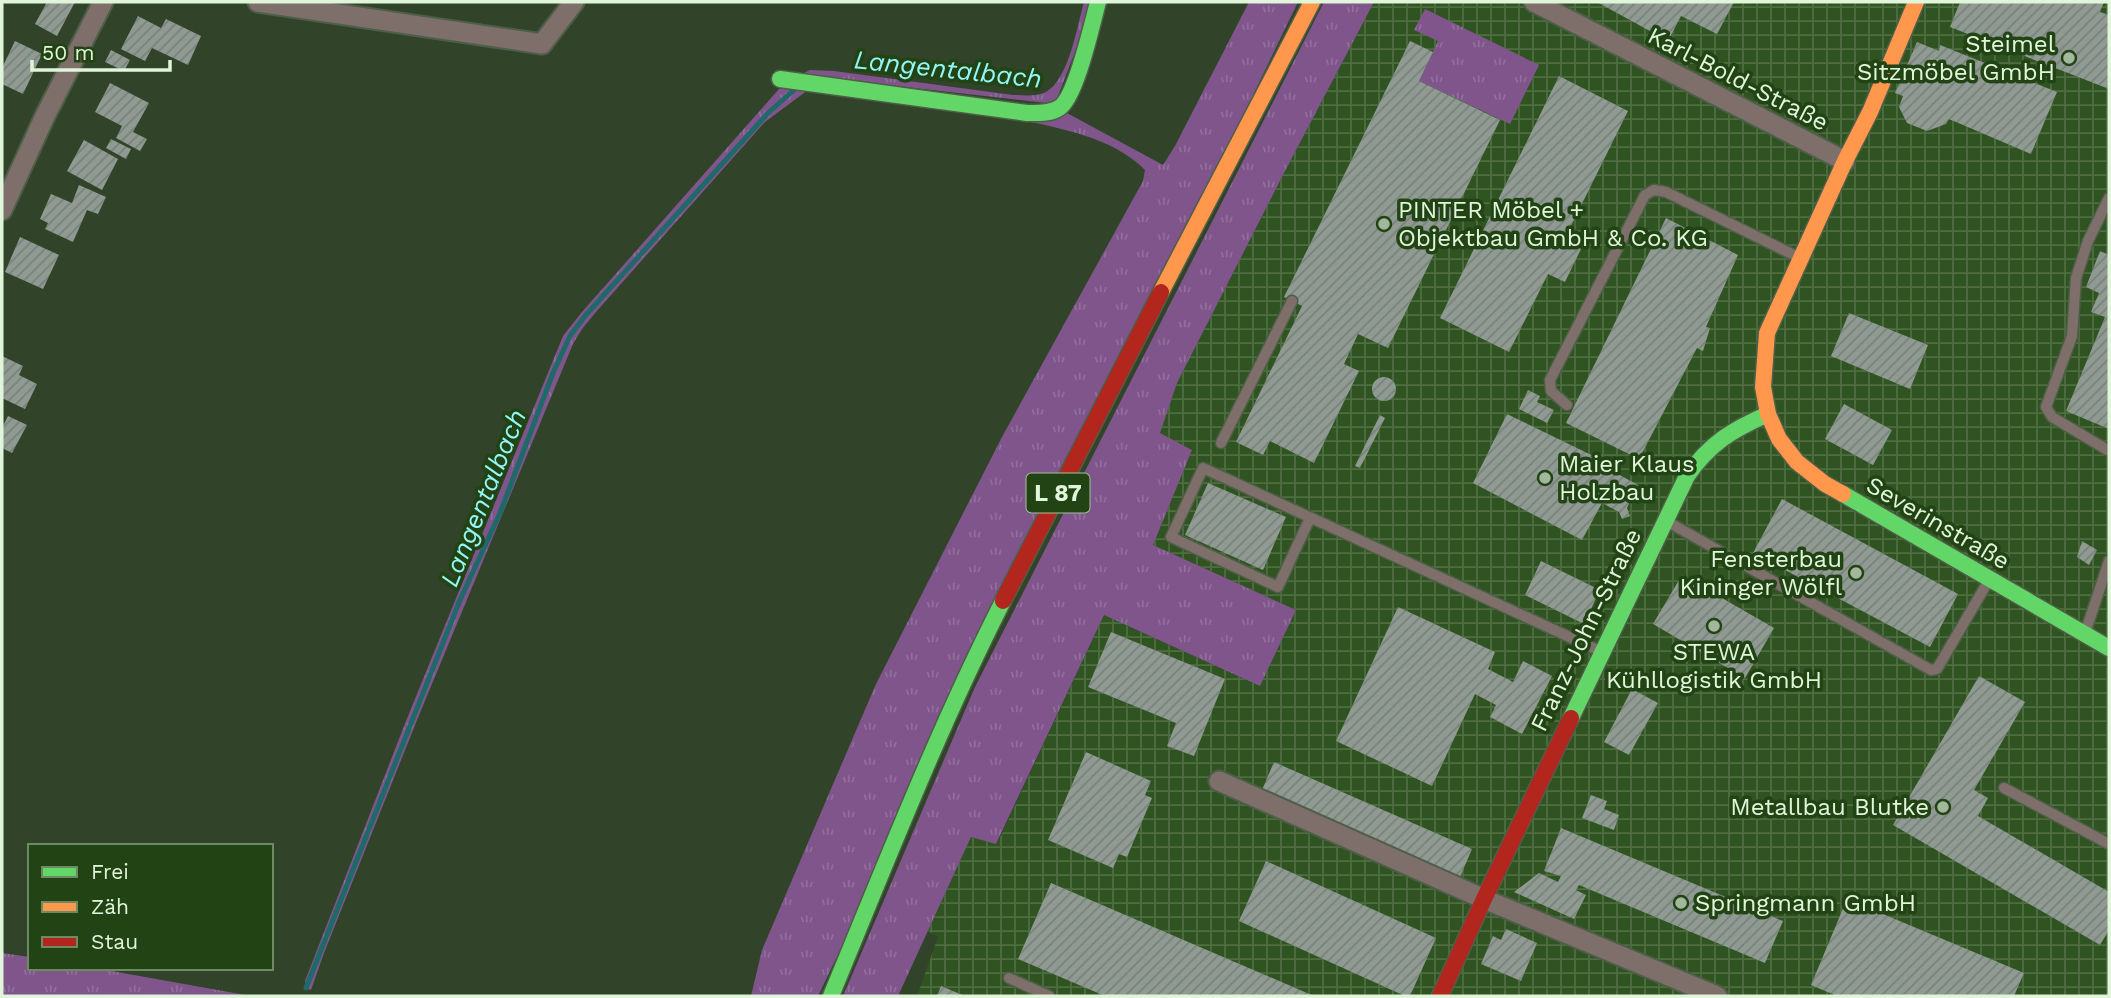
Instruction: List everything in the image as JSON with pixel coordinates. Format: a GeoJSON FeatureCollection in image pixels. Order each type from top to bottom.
{"type":"FeatureCollection","features":[{"type":"Feature","properties":{"kind":"street"},"geometry":{"type":"LineString","coordinates":[[2,210],[45,116],[103,2]]}},
{"type":"Feature","properties":{"kind":"street"},"geometry":{"type":"LineString","coordinates":[[258,2],[542,44],[574,2]]}},
{"type":"Feature","properties":{"kind":"street"},"geometry":{"type":"LineString","coordinates":[[780,79],[1027,113],[1045,113],[1060,107],[1071,95],[1098,2]]}},
{"type":"Feature","properties":{"kind":"street","name":"L 87"},"geometry":{"type":"LineString","coordinates":[[831,996],[969,668],[1312,2]]}},
{"type":"Feature","properties":{"kind":"street","name":"Karl-Bold-Straße"},"geometry":{"type":"LineString","coordinates":[[1535,2],[1845,161]]}},
{"type":"Feature","properties":{"kind":"street","name":"Karl-Bold-Straße"},"geometry":{"type":"LineString","coordinates":[[1768,414],[1763,387],[1767,333],[1870,112],[1916,2]]}},
{"type":"Feature","properties":{"kind":"street","name":"Franz-John-Straße"},"geometry":{"type":"LineString","coordinates":[[1440,996],[1687,476],[1713,442],[1768,414]]}},
{"type":"Feature","properties":{"kind":"street","name":"Severinstraße"},"geometry":{"type":"LineString","coordinates":[[1768,414],[1779,439],[1797,462],[1825,484],[2109,648]]}},
{"type":"Feature","properties":{"kind":"street"},"geometry":{"type":"LineString","coordinates":[[1219,781],[1484,899],[1717,996]]}},
{"type":"Feature","properties":{"kind":"lane"},"geometry":{"type":"LineString","coordinates":[[1567,405],[1551,391],[1550,380],[1645,195],[1654,190],[1666,192],[1801,259]]}},
{"type":"Feature","properties":{"kind":"lane"},"geometry":{"type":"LineString","coordinates":[[2109,198],[2088,241],[2076,278],[2072,337],[2046,407],[2052,417],[2109,451]]}},
{"type":"Feature","properties":{"kind":"lane"},"geometry":{"type":"LineString","coordinates":[[1221,443],[1292,301]]}},
{"type":"Feature","properties":{"kind":"lane"},"geometry":{"type":"LineString","coordinates":[[1310,518],[1278,587],[1171,537],[1203,468],[1602,652]]}},
{"type":"Feature","properties":{"kind":"lane"},"geometry":{"type":"LineString","coordinates":[[1665,521],[1931,670],[1937,669],[1990,579]]}},
{"type":"Feature","properties":{"kind":"lane"},"geometry":{"type":"LineString","coordinates":[[2085,634],[2107,575],[2109,561]]}},
{"type":"Feature","properties":{"kind":"lane"},"geometry":{"type":"LineString","coordinates":[[2004,788],[2109,844]]}},
{"type":"Feature","properties":{"kind":"lane"},"geometry":{"type":"LineString","coordinates":[[1009,978],[1049,996]]}},
{"type":"Feature","properties":{"kind":"shaded area"},"geometry":{"type":"Polygon","coordinates":[[[1374,2],[2109,2],[2109,996],[917,996],[938,937],[928,931],[971,837],[997,844],[1104,615],[1260,686],[1296,610],[1153,545],[1192,450],[1159,433],[1177,383],[1374,2]]]}},
{"type":"Feature","properties":{"kind":"green space"},"geometry":{"type":"Polygon","coordinates":[[[1084,2],[1094,2],[1055,104],[800,75],[810,70],[834,71],[1013,95],[1042,94],[1061,76],[1084,2]]]}},
{"type":"Feature","properties":{"kind":"green space"},"geometry":{"type":"Polygon","coordinates":[[[1249,2],[1298,2],[818,996],[751,996],[762,950],[876,684],[1002,437],[1143,181],[1145,170],[1114,147],[1077,133],[1000,115],[1067,113],[1163,165],[1249,2]]]}},
{"type":"Feature","properties":{"kind":"green space"},"geometry":{"type":"Polygon","coordinates":[[[1324,2],[1374,2],[1177,383],[1160,433],[1192,450],[1153,545],[1296,610],[1260,686],[1104,615],[996,844],[971,837],[898,996],[843,996],[975,687],[1324,2]]]}},
{"type":"Feature","properties":{"kind":"green space"},"geometry":{"type":"Polygon","coordinates":[[[1425,9],[1539,65],[1510,124],[1419,81],[1438,41],[1414,30],[1425,9]]]}},
{"type":"Feature","properties":{"kind":"green space"},"geometry":{"type":"Polygon","coordinates":[[[812,87],[765,122],[595,313],[573,344],[417,720],[311,990],[306,988],[305,981],[406,721],[563,336],[779,89],[812,87]]]}},
{"type":"Feature","properties":{"kind":"green space"},"geometry":{"type":"Polygon","coordinates":[[[2,953],[28,957],[28,970],[106,970],[251,996],[2,996],[2,953]]]}},
{"type":"Feature","properties":{"kind":"building"},"geometry":{"type":"Polygon","coordinates":[[[47,2],[75,2],[57,36],[35,24],[47,2]]]}},
{"type":"Feature","properties":{"kind":"building"},"geometry":{"type":"Polygon","coordinates":[[[1597,2],[1734,2],[1717,34],[1681,16],[1668,41],[1597,2]]]}},
{"type":"Feature","properties":{"kind":"building","name":"Steimel Sitzmöbel GmbH"},"geometry":{"type":"Polygon","coordinates":[[[1960,2],[2104,2],[2100,12],[2109,15],[2109,89],[1950,27],[1960,2]]]}},
{"type":"Feature","properties":{"kind":"building"},"geometry":{"type":"Polygon","coordinates":[[[138,16],[161,28],[166,19],[201,36],[188,65],[152,48],[145,61],[121,49],[138,16]]]}},
{"type":"Feature","properties":{"kind":"building"},"geometry":{"type":"Polygon","coordinates":[[[15,41],[42,54],[23,94],[2,84],[2,68],[15,41]]]}},
{"type":"Feature","properties":{"kind":"building","name":"PINTER Möbel + Objektbau GmbH & Co. KG"},"geometry":{"type":"Polygon","coordinates":[[[1410,41],[1433,52],[1419,81],[1500,120],[1388,348],[1358,334],[1344,364],[1359,371],[1314,463],[1270,441],[1263,455],[1236,442],[1302,306],[1284,297],[1410,41]]]}},
{"type":"Feature","properties":{"kind":"building"},"geometry":{"type":"Polygon","coordinates":[[[1917,42],[1939,51],[1940,45],[2057,92],[2031,154],[1949,119],[1946,124],[1927,131],[1907,123],[1899,107],[1903,96],[1895,93],[1917,42]]]}},
{"type":"Feature","properties":{"kind":"building"},"geometry":{"type":"Polygon","coordinates":[[[111,50],[130,60],[124,71],[105,62],[111,50]]]}},
{"type":"Feature","properties":{"kind":"building"},"geometry":{"type":"Polygon","coordinates":[[[1559,76],[1628,111],[1564,240],[1581,249],[1565,282],[1548,274],[1509,352],[1440,318],[1559,76]]]}},
{"type":"Feature","properties":{"kind":"building"},"geometry":{"type":"Polygon","coordinates":[[[110,83],[149,103],[133,132],[147,139],[140,151],[116,138],[122,126],[95,112],[110,83]]]}},
{"type":"Feature","properties":{"kind":"building"},"geometry":{"type":"Polygon","coordinates":[[[111,139],[131,149],[126,159],[106,148],[111,139]]]}},
{"type":"Feature","properties":{"kind":"building"},"geometry":{"type":"Polygon","coordinates":[[[84,140],[118,159],[102,190],[67,171],[84,140]]]}},
{"type":"Feature","properties":{"kind":"building"},"geometry":{"type":"Polygon","coordinates":[[[79,185],[106,197],[98,214],[87,210],[73,242],[45,229],[48,223],[40,219],[51,194],[72,203],[79,185]]]}},
{"type":"Feature","properties":{"kind":"building"},"geometry":{"type":"Polygon","coordinates":[[[1666,218],[1738,255],[1706,327],[1710,328],[1703,351],[1697,348],[1639,459],[1566,423],[1666,218]]]}},
{"type":"Feature","properties":{"kind":"building"},"geometry":{"type":"Polygon","coordinates":[[[20,237],[59,255],[43,289],[5,272],[20,237]]]}},
{"type":"Feature","properties":{"kind":"building"},"geometry":{"type":"Polygon","coordinates":[[[2100,251],[2109,255],[2109,429],[2066,411],[2105,317],[2091,312],[2099,293],[2086,287],[2100,251]]]}},
{"type":"Feature","properties":{"kind":"building"},"geometry":{"type":"Polygon","coordinates":[[[1849,313],[1928,345],[1910,389],[1831,356],[1849,313]]]}},
{"type":"Feature","properties":{"kind":"building"},"geometry":{"type":"Polygon","coordinates":[[[2,356],[23,366],[19,375],[37,384],[25,409],[2,398],[2,356]]]}},
{"type":"Feature","properties":{"kind":"building"},"geometry":{"type":"Polygon","coordinates":[[[1384,377],[1393,380],[1396,389],[1393,398],[1384,401],[1375,398],[1372,389],[1375,380],[1384,377]]]}},
{"type":"Feature","properties":{"kind":"building"},"geometry":{"type":"Polygon","coordinates":[[[1528,390],[1540,396],[1537,402],[1554,410],[1547,423],[1519,409],[1528,390]]]}},
{"type":"Feature","properties":{"kind":"building"},"geometry":{"type":"Polygon","coordinates":[[[1844,404],[1892,430],[1873,465],[1825,439],[1844,404]]]}},
{"type":"Feature","properties":{"kind":"building","name":"Maier Klaus Holzbau"},"geometry":{"type":"Polygon","coordinates":[[[1507,414],[1618,468],[1616,473],[1638,485],[1627,508],[1630,516],[1622,519],[1619,512],[1602,503],[1582,540],[1473,483],[1507,414]]]}},
{"type":"Feature","properties":{"kind":"building"},"geometry":{"type":"Polygon","coordinates":[[[1380,415],[1385,418],[1360,468],[1355,466],[1380,415]]]}},
{"type":"Feature","properties":{"kind":"building"},"geometry":{"type":"Polygon","coordinates":[[[8,416],[27,425],[12,453],[2,448],[2,428],[8,416]]]}},
{"type":"Feature","properties":{"kind":"building"},"geometry":{"type":"Polygon","coordinates":[[[1653,461],[1659,464],[1654,475],[1647,471],[1653,461]]]}},
{"type":"Feature","properties":{"kind":"building"},"geometry":{"type":"Polygon","coordinates":[[[1208,483],[1286,517],[1263,570],[1185,535],[1208,483]]]}},
{"type":"Feature","properties":{"kind":"building","name":"Fensterbau Kininger Wölfl"},"geometry":{"type":"Polygon","coordinates":[[[1782,499],[1958,594],[1930,647],[1753,553],[1782,499]]]}},
{"type":"Feature","properties":{"kind":"building"},"geometry":{"type":"Polygon","coordinates":[[[2082,541],[2097,550],[2089,565],[2077,557],[2082,541]]]}},
{"type":"Feature","properties":{"kind":"building"},"geometry":{"type":"Polygon","coordinates":[[[1541,561],[1600,590],[1584,624],[1525,595],[1541,561]]]}},
{"type":"Feature","properties":{"kind":"building","name":"STEWA Kühllogistik GmbH"},"geometry":{"type":"Polygon","coordinates":[[[1682,575],[1774,628],[1745,678],[1653,624],[1682,575]]]}},
{"type":"Feature","properties":{"kind":"building"},"geometry":{"type":"Polygon","coordinates":[[[1398,607],[1495,652],[1488,669],[1513,682],[1523,661],[1552,676],[1522,734],[1490,717],[1496,705],[1475,694],[1432,786],[1336,741],[1398,607]]]}},
{"type":"Feature","properties":{"kind":"building"},"geometry":{"type":"Polygon","coordinates":[[[1111,632],[1225,679],[1194,756],[1167,746],[1176,723],[1088,687],[1111,632]]]}},
{"type":"Feature","properties":{"kind":"building","name":"Metallbau Blutke"},"geometry":{"type":"Polygon","coordinates":[[[1979,676],[2025,702],[1974,790],[1988,798],[1978,816],[2109,892],[2109,930],[2100,945],[1893,825],[1979,676]]]}},
{"type":"Feature","properties":{"kind":"building"},"geometry":{"type":"Polygon","coordinates":[[[1632,689],[1658,703],[1629,755],[1604,742],[1632,689]]]}},
{"type":"Feature","properties":{"kind":"building"},"geometry":{"type":"Polygon","coordinates":[[[1086,752],[1151,781],[1145,795],[1152,798],[1127,857],[1119,854],[1113,868],[1048,840],[1086,752]]]}},
{"type":"Feature","properties":{"kind":"building"},"geometry":{"type":"Polygon","coordinates":[[[1274,762],[1472,849],[1460,877],[1262,790],[1274,762]]]}},
{"type":"Feature","properties":{"kind":"building"},"geometry":{"type":"Polygon","coordinates":[[[1591,795],[1607,801],[1604,809],[1619,815],[1614,830],[1582,818],[1591,795]]]}},
{"type":"Feature","properties":{"kind":"building","name":"Springmann GmbH"},"geometry":{"type":"Polygon","coordinates":[[[1561,828],[1783,921],[1765,963],[1579,885],[1576,890],[1586,895],[1574,919],[1514,892],[1539,873],[1558,882],[1561,876],[1544,871],[1561,828]]]}},
{"type":"Feature","properties":{"kind":"building"},"geometry":{"type":"Polygon","coordinates":[[[1266,861],[1436,938],[1410,996],[1239,921],[1266,861]]]}},
{"type":"Feature","properties":{"kind":"building"},"geometry":{"type":"Polygon","coordinates":[[[1051,883],[1314,996],[1105,996],[1018,959],[1051,883]]]}},
{"type":"Feature","properties":{"kind":"building"},"geometry":{"type":"Polygon","coordinates":[[[1847,899],[2024,973],[2014,996],[1837,996],[1811,985],[1847,899]]]}},
{"type":"Feature","properties":{"kind":"building"},"geometry":{"type":"Polygon","coordinates":[[[1506,929],[1537,943],[1521,981],[1481,964],[1493,936],[1501,940],[1506,929]]]}},
{"type":"Feature","properties":{"kind":"building"},"geometry":{"type":"Polygon","coordinates":[[[941,986],[965,996],[937,996],[941,986]]]}},
{"type":"Feature","properties":{"kind":"waterway","name":"Langentalbach"},"geometry":{"type":"LineString","coordinates":[[306,988],[460,600],[500,513],[553,373],[570,336],[768,113],[794,90]]}},
{"type":"Feature","properties":{"kind":"traffic: fast"},"geometry":{"type":"LineString","coordinates":[[780,79],[1027,113],[1052,111],[1059,108],[1071,90],[1083,60],[1098,2]]}},
{"type":"Feature","properties":{"kind":"traffic: fast"},"geometry":{"type":"LineString","coordinates":[[1571,718],[1687,476],[1713,446],[1743,426],[1768,414]]}},
{"type":"Feature","properties":{"kind":"traffic: fast"},"geometry":{"type":"LineString","coordinates":[[1843,494],[2109,648]]}},
{"type":"Feature","properties":{"kind":"traffic: fast"},"geometry":{"type":"LineString","coordinates":[[831,996],[935,747],[1003,601]]}},
{"type":"Feature","properties":{"kind":"traffic: slow"},"geometry":{"type":"LineString","coordinates":[[1161,292],[1312,2]]}},
{"type":"Feature","properties":{"kind":"traffic: slow"},"geometry":{"type":"LineString","coordinates":[[1843,494],[1797,462],[1779,439],[1768,414],[1763,387],[1767,333],[1870,112],[1916,2]]}},
{"type":"Feature","properties":{"kind":"traffic: jam"},"geometry":{"type":"LineString","coordinates":[[1003,601],[1161,292]]}},
{"type":"Feature","properties":{"kind":"traffic: jam"},"geometry":{"type":"LineString","coordinates":[[1440,996],[1571,718]]}},
{"type":"Feature","properties":{"kind":"place","name":"Steimel Sitzmöbel GmbH"},"geometry":{"type":"Point","coordinates":[2069,58]}},
{"type":"Feature","properties":{"kind":"place","name":"PINTER Möbel + Objektbau GmbH & Co. KG"},"geometry":{"type":"Point","coordinates":[1384,224]}},
{"type":"Feature","properties":{"kind":"place","name":"Maier Klaus Holzbau"},"geometry":{"type":"Point","coordinates":[1545,478]}},
{"type":"Feature","properties":{"kind":"place","name":"Fensterbau Kininger Wölfl"},"geometry":{"type":"Point","coordinates":[1856,573]}},
{"type":"Feature","properties":{"kind":"place","name":"STEWA Kühllogistik GmbH"},"geometry":{"type":"Point","coordinates":[1714,626]}},
{"type":"Feature","properties":{"kind":"place","name":"Metallbau Blutke"},"geometry":{"type":"Point","coordinates":[1943,807]}},
{"type":"Feature","properties":{"kind":"place","name":"Springmann GmbH"},"geometry":{"type":"Point","coordinates":[1681,903]}}]}
